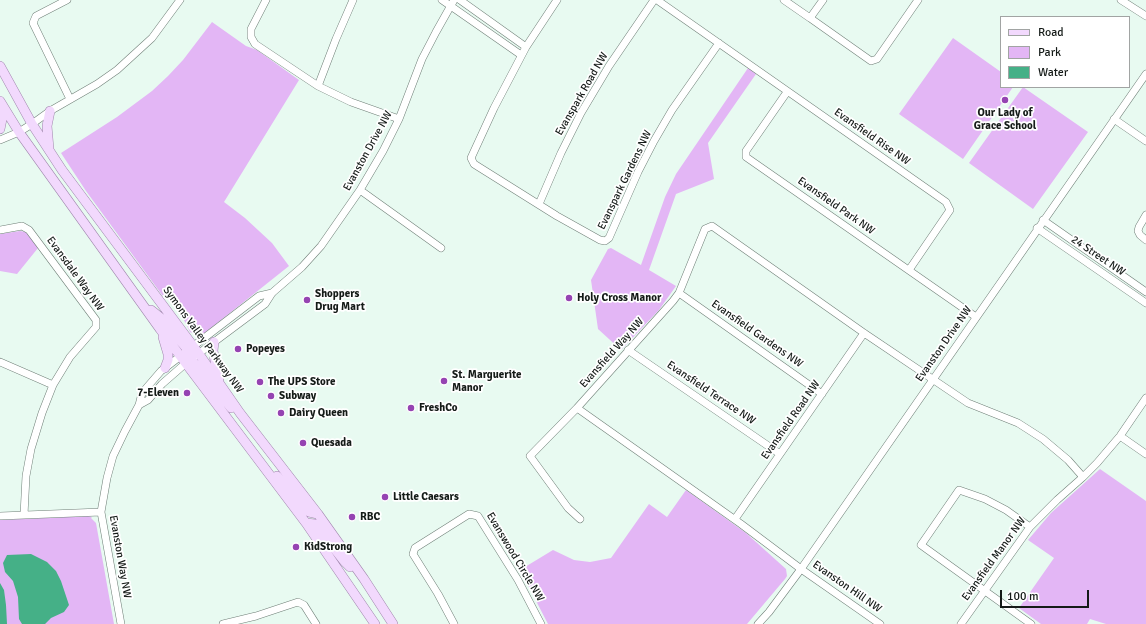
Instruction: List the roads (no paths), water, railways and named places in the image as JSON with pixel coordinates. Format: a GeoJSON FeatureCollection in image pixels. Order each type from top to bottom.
{"type":"FeatureCollection","features":[{"type":"Feature","properties":{"kind":"main road","name":"Symons Valley Parkway NW"},"geometry":{"type":"LineString","coordinates":[[0,66],[32,124],[62,170],[193,350],[219,382],[240,413],[318,514],[364,579],[393,624]]}},
{"type":"Feature","properties":{"kind":"main road"},"geometry":{"type":"LineString","coordinates":[[0,101],[2,119],[0,129]]}},
{"type":"Feature","properties":{"kind":"main road"},"geometry":{"type":"LineString","coordinates":[[0,101],[19,132],[160,328],[180,355],[187,356],[188,361],[246,444],[306,523],[375,624]]}},
{"type":"Feature","properties":{"kind":"main road"},"geometry":{"type":"LineString","coordinates":[[49,150],[47,126],[50,111]]}},
{"type":"Feature","properties":{"kind":"main road"},"geometry":{"type":"LineString","coordinates":[[141,301],[161,318],[193,350]]}},
{"type":"Feature","properties":{"kind":"main road"},"geometry":{"type":"LineString","coordinates":[[160,328],[168,354],[168,360],[165,368]]}},
{"type":"Feature","properties":{"kind":"main road"},"geometry":{"type":"LineString","coordinates":[[214,342],[213,351],[219,382]]}},
{"type":"Feature","properties":{"kind":"main road"},"geometry":{"type":"LineString","coordinates":[[188,361],[234,411],[240,413]]}},
{"type":"Feature","properties":{"kind":"main road"},"geometry":{"type":"LineString","coordinates":[[246,444],[262,458],[304,508],[309,512],[318,514]]}},
{"type":"Feature","properties":{"kind":"main road"},"geometry":{"type":"LineString","coordinates":[[306,523],[315,524],[344,561],[364,579]]}},
{"type":"Feature","properties":{"kind":"street"},"geometry":{"type":"LineString","coordinates":[[67,0],[36,16],[33,23],[70,99]]}},
{"type":"Feature","properties":{"kind":"street"},"geometry":{"type":"LineString","coordinates":[[0,140],[19,132],[117,70],[152,38],[180,0]]}},
{"type":"Feature","properties":{"kind":"street"},"geometry":{"type":"LineString","coordinates":[[266,0],[251,29],[252,41],[318,86],[351,102],[399,119]]}},
{"type":"Feature","properties":{"kind":"street"},"geometry":{"type":"LineString","coordinates":[[318,86],[353,0]]}},
{"type":"Feature","properties":{"kind":"street"},"geometry":{"type":"LineString","coordinates":[[442,0],[452,3],[521,55]]}},
{"type":"Feature","properties":{"kind":"street"},"geometry":{"type":"LineString","coordinates":[[460,0],[526,47]]}},
{"type":"Feature","properties":{"kind":"street","name":"Evanspark Gardens NW"},"geometry":{"type":"LineString","coordinates":[[557,0],[521,55],[471,158],[474,164],[600,240],[605,241],[609,238],[638,172],[654,141],[672,110],[719,43]]}},
{"type":"Feature","properties":{"kind":"street"},"geometry":{"type":"LineString","coordinates":[[656,0],[719,43]]}},
{"type":"Feature","properties":{"kind":"street","name":"Evanspark Road NW"},"geometry":{"type":"LineString","coordinates":[[539,204],[561,153],[581,113],[609,66],[656,0]]}},
{"type":"Feature","properties":{"kind":"street"},"geometry":{"type":"LineString","coordinates":[[784,0],[871,61],[877,59],[918,0]]}},
{"type":"Feature","properties":{"kind":"street"},"geometry":{"type":"LineString","coordinates":[[810,18],[823,0]]}},
{"type":"Feature","properties":{"kind":"street"},"geometry":{"type":"LineString","coordinates":[[1121,0],[1146,16]]}},
{"type":"Feature","properties":{"kind":"street","name":"Evanston Drive NW"},"geometry":{"type":"LineString","coordinates":[[180,355],[214,342],[265,304],[272,293],[318,250],[360,190],[399,119],[422,59],[452,3]]}},
{"type":"Feature","properties":{"kind":"street","name":"Evansfield Rise NW"},"geometry":{"type":"LineString","coordinates":[[719,43],[946,202],[950,210],[909,270]]}},
{"type":"Feature","properties":{"kind":"street","name":"Evanston Drive NW"},"geometry":{"type":"LineString","coordinates":[[758,624],[769,612],[801,569],[1146,74]]}},
{"type":"Feature","properties":{"kind":"street","name":"Evansfield Park NW"},"geometry":{"type":"LineString","coordinates":[[788,92],[746,151],[746,157],[976,317]]}},
{"type":"Feature","properties":{"kind":"street"},"geometry":{"type":"LineString","coordinates":[[1114,118],[1146,142]]}},
{"type":"Feature","properties":{"kind":"street"},"geometry":{"type":"LineString","coordinates":[[360,190],[441,248]]}},
{"type":"Feature","properties":{"kind":"street"},"geometry":{"type":"LineString","coordinates":[[1146,215],[1138,231],[1146,240]]}},
{"type":"Feature","properties":{"kind":"street","name":"24 Street NW"},"geometry":{"type":"LineString","coordinates":[[1043,220],[1146,292]]}},
{"type":"Feature","properties":{"kind":"street","name":"Evansdale Way NW"},"geometry":{"type":"LineString","coordinates":[[0,230],[22,226],[29,230],[96,320],[96,327],[70,356],[53,385],[42,414],[31,449],[25,480],[24,515]]}},
{"type":"Feature","properties":{"kind":"street","name":"Evansfield Way NW"},"geometry":{"type":"LineString","coordinates":[[580,519],[568,508],[530,456],[577,408],[628,350],[663,314],[679,293],[705,229],[712,226],[864,333],[968,403],[1018,423],[1037,434],[1055,448],[1083,477]]}},
{"type":"Feature","properties":{"kind":"street","name":"24 Street NW"},"geometry":{"type":"LineString","coordinates":[[1038,228],[1146,303]]}},
{"type":"Feature","properties":{"kind":"street","name":"Evanston Drive NW"},"geometry":{"type":"LineString","coordinates":[[188,361],[193,350],[259,296],[272,293]]}},
{"type":"Feature","properties":{"kind":"street","name":"Evansfield Gardens NW"},"geometry":{"type":"LineString","coordinates":[[679,293],[822,394]]}},
{"type":"Feature","properties":{"kind":"street","name":"Evansfield Road NW"},"geometry":{"type":"LineString","coordinates":[[735,519],[864,333]]}},
{"type":"Feature","properties":{"kind":"street","name":"Evansfield Terrace NW"},"geometry":{"type":"LineString","coordinates":[[628,350],[780,454]]}},
{"type":"Feature","properties":{"kind":"street","name":"Evanston Way NW"},"geometry":{"type":"LineString","coordinates":[[121,624],[101,512],[107,478],[113,456],[125,430],[139,406],[142,393],[165,368],[180,355]]}},
{"type":"Feature","properties":{"kind":"street","name":"Evanston Way NW"},"geometry":{"type":"LineString","coordinates":[[139,406],[148,400],[162,384],[188,361]]}},
{"type":"Feature","properties":{"kind":"street"},"geometry":{"type":"LineString","coordinates":[[0,362],[53,385]]}},
{"type":"Feature","properties":{"kind":"street","name":"Evansfield Manor NW"},"geometry":{"type":"LineString","coordinates":[[961,624],[1030,527],[1083,477],[1120,436],[1146,398]]}},
{"type":"Feature","properties":{"kind":"street"},"geometry":{"type":"LineString","coordinates":[[577,408],[735,519],[801,569]]}},
{"type":"Feature","properties":{"kind":"street"},"geometry":{"type":"LineString","coordinates":[[1120,436],[1146,454]]}},
{"type":"Feature","properties":{"kind":"street"},"geometry":{"type":"LineString","coordinates":[[1030,527],[1006,510],[985,499],[959,490],[920,545],[1030,624]]}},
{"type":"Feature","properties":{"kind":"street"},"geometry":{"type":"LineString","coordinates":[[0,516],[101,512]]}},
{"type":"Feature","properties":{"kind":"street","name":"Evanswood Circle NW"},"geometry":{"type":"LineString","coordinates":[[454,624],[438,594],[413,554],[415,548],[469,514],[478,516],[518,580],[541,624]]}},
{"type":"Feature","properties":{"kind":"street","name":"Evanston Hill NW"},"geometry":{"type":"LineString","coordinates":[[801,569],[880,624]]}},
{"type":"Feature","properties":{"kind":"street"},"geometry":{"type":"LineString","coordinates":[[223,624],[256,616],[298,602],[304,605],[316,624]]}},
{"type":"Feature","properties":{"kind":"water"},"geometry":{"type":"Polygon","coordinates":[[[31,554],[47,562],[56,571],[69,605],[64,612],[51,618],[45,624],[22,624],[19,619],[18,597],[13,581],[5,572],[3,563],[7,555],[31,554]]]}},
{"type":"Feature","properties":{"kind":"water"},"geometry":{"type":"Polygon","coordinates":[[[0,583],[4,590],[7,624],[0,624],[0,583]]]}},
{"type":"Feature","properties":{"kind":"place","name":"Our Lady of Grace School"},"geometry":{"type":"Point","coordinates":[1005,100]}},
{"type":"Feature","properties":{"kind":"place","name":"Holy Cross Manor"},"geometry":{"type":"Point","coordinates":[569,298]}},
{"type":"Feature","properties":{"kind":"place","name":"Shoppers Drug Mart"},"geometry":{"type":"Point","coordinates":[307,300]}},
{"type":"Feature","properties":{"kind":"place","name":"Popeyes"},"geometry":{"type":"Point","coordinates":[238,349]}},
{"type":"Feature","properties":{"kind":"place","name":"St. Marguerite Manor"},"geometry":{"type":"Point","coordinates":[444,381]}},
{"type":"Feature","properties":{"kind":"place","name":"The UPS Store"},"geometry":{"type":"Point","coordinates":[260,382]}},
{"type":"Feature","properties":{"kind":"place","name":"7-Eleven"},"geometry":{"type":"Point","coordinates":[187,393]}},
{"type":"Feature","properties":{"kind":"place","name":"Subway"},"geometry":{"type":"Point","coordinates":[271,396]}},
{"type":"Feature","properties":{"kind":"place","name":"FreshCo"},"geometry":{"type":"Point","coordinates":[411,408]}},
{"type":"Feature","properties":{"kind":"place","name":"Dairy Queen"},"geometry":{"type":"Point","coordinates":[281,413]}},
{"type":"Feature","properties":{"kind":"place","name":"Quesada"},"geometry":{"type":"Point","coordinates":[303,443]}},
{"type":"Feature","properties":{"kind":"place","name":"Little Caesars"},"geometry":{"type":"Point","coordinates":[385,497]}},
{"type":"Feature","properties":{"kind":"place","name":"RBC"},"geometry":{"type":"Point","coordinates":[352,517]}},
{"type":"Feature","properties":{"kind":"place","name":"KidStrong"},"geometry":{"type":"Point","coordinates":[296,547]}}]}
